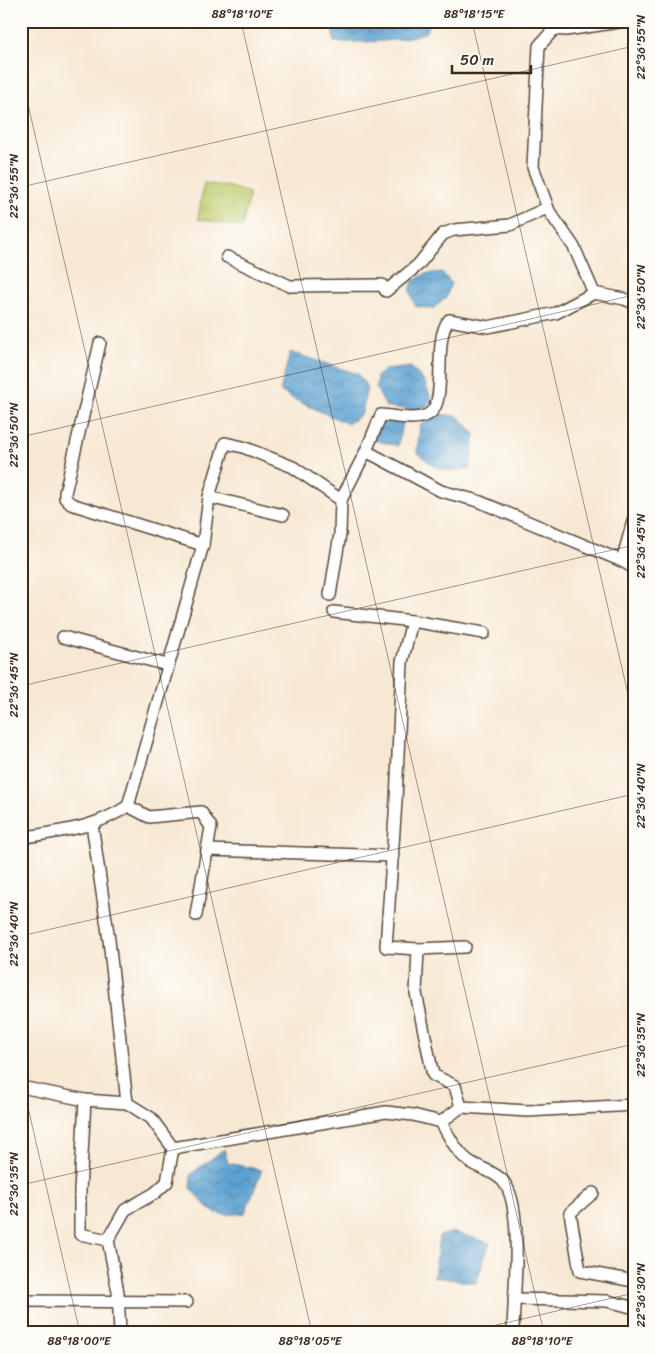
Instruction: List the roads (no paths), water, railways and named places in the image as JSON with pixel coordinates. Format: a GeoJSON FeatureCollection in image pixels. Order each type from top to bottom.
{"type":"FeatureCollection","features":[{"type":"Feature","properties":{"kind":"street"},"geometry":{"type":"LineString","coordinates":[[594,293],[574,247],[547,208],[533,167],[539,46],[553,25],[566,30],[626,21]]}},
{"type":"Feature","properties":{"kind":"street"},"geometry":{"type":"LineString","coordinates":[[227,257],[290,286],[382,285],[386,291],[418,265],[443,234],[454,230],[510,225],[547,208]]}},
{"type":"Feature","properties":{"kind":"street"},"geometry":{"type":"LineString","coordinates":[[330,595],[340,534],[341,500],[366,451],[381,415],[417,418],[428,415],[434,409],[440,387],[443,327],[449,320],[488,327],[556,312],[594,293],[624,298],[634,303]]}},
{"type":"Feature","properties":{"kind":"street"},"geometry":{"type":"LineString","coordinates":[[100,343],[65,498],[71,504],[92,511],[203,544]]}},
{"type":"Feature","properties":{"kind":"street"},"geometry":{"type":"LineString","coordinates":[[21,838],[76,830],[111,817],[128,806],[143,760],[168,664],[203,544],[209,497],[225,443],[242,447],[293,467],[341,500]]}},
{"type":"Feature","properties":{"kind":"street"},"geometry":{"type":"LineString","coordinates":[[366,451],[441,491],[478,501],[622,561],[634,568]]}},
{"type":"Feature","properties":{"kind":"street"},"geometry":{"type":"LineString","coordinates":[[209,497],[283,515]]}},
{"type":"Feature","properties":{"kind":"street"},"geometry":{"type":"LineString","coordinates":[[622,561],[634,518]]}},
{"type":"Feature","properties":{"kind":"street"},"geometry":{"type":"LineString","coordinates":[[334,612],[412,620],[484,633]]}},
{"type":"Feature","properties":{"kind":"street"},"geometry":{"type":"LineString","coordinates":[[412,620],[402,662],[393,856],[386,947],[418,949],[465,948]]}},
{"type":"Feature","properties":{"kind":"street"},"geometry":{"type":"LineString","coordinates":[[63,637],[168,664]]}},
{"type":"Feature","properties":{"kind":"street"},"geometry":{"type":"LineString","coordinates":[[128,806],[149,817],[202,812],[211,828],[196,915]]}},
{"type":"Feature","properties":{"kind":"street"},"geometry":{"type":"LineString","coordinates":[[92,824],[109,940],[128,1103]]}},
{"type":"Feature","properties":{"kind":"street"},"geometry":{"type":"LineString","coordinates":[[207,850],[393,856]]}},
{"type":"Feature","properties":{"kind":"street"},"geometry":{"type":"LineString","coordinates":[[418,949],[416,993],[433,1075],[456,1086],[461,1107]]}},
{"type":"Feature","properties":{"kind":"street"},"geometry":{"type":"LineString","coordinates":[[21,1087],[86,1100],[128,1103],[151,1118],[173,1148],[167,1182],[155,1193],[125,1210],[108,1240],[119,1303],[120,1333]]}},
{"type":"Feature","properties":{"kind":"street"},"geometry":{"type":"LineString","coordinates":[[86,1100],[80,1191],[80,1234],[108,1240]]}},
{"type":"Feature","properties":{"kind":"street"},"geometry":{"type":"LineString","coordinates":[[441,1122],[461,1107],[528,1111],[634,1105]]}},
{"type":"Feature","properties":{"kind":"street"},"geometry":{"type":"LineString","coordinates":[[173,1148],[386,1112],[413,1115],[441,1122],[462,1154],[471,1162],[491,1171],[504,1182],[514,1203],[517,1229],[514,1333]]}},
{"type":"Feature","properties":{"kind":"street"},"geometry":{"type":"LineString","coordinates":[[593,1193],[570,1213],[580,1272],[634,1282]]}},
{"type":"Feature","properties":{"kind":"street"},"geometry":{"type":"LineString","coordinates":[[514,1299],[608,1302],[631,1307]]}},
{"type":"Feature","properties":{"kind":"street"},"geometry":{"type":"LineString","coordinates":[[21,1301],[187,1302]]}},
{"type":"Feature","properties":{"kind":"water"},"geometry":{"type":"Polygon","coordinates":[[[331,21],[431,21],[425,33],[402,39],[334,42],[331,21]]]}},
{"type":"Feature","properties":{"kind":"water"},"geometry":{"type":"Polygon","coordinates":[[[442,272],[451,283],[446,298],[432,309],[415,306],[410,291],[413,281],[425,274],[442,272]]]}},
{"type":"Feature","properties":{"kind":"water"},"geometry":{"type":"Polygon","coordinates":[[[290,352],[358,374],[367,387],[362,414],[348,424],[295,400],[280,391],[290,352]]]}},
{"type":"Feature","properties":{"kind":"water"},"geometry":{"type":"Polygon","coordinates":[[[411,367],[424,381],[432,400],[422,411],[386,407],[376,388],[377,376],[385,370],[411,367]]]}},
{"type":"Feature","properties":{"kind":"water"},"geometry":{"type":"Polygon","coordinates":[[[378,413],[405,414],[398,446],[370,439],[378,413]]]}},
{"type":"Feature","properties":{"kind":"water"},"geometry":{"type":"Polygon","coordinates":[[[440,414],[458,416],[475,434],[470,468],[447,471],[435,467],[417,452],[420,425],[427,418],[440,414]]]}},
{"type":"Feature","properties":{"kind":"water"},"geometry":{"type":"Polygon","coordinates":[[[224,1149],[228,1163],[262,1170],[245,1213],[225,1214],[213,1211],[190,1188],[191,1174],[224,1149]]]}},
{"type":"Feature","properties":{"kind":"water"},"geometry":{"type":"Polygon","coordinates":[[[454,1232],[490,1243],[476,1283],[434,1277],[439,1236],[454,1232]]]}}]}
